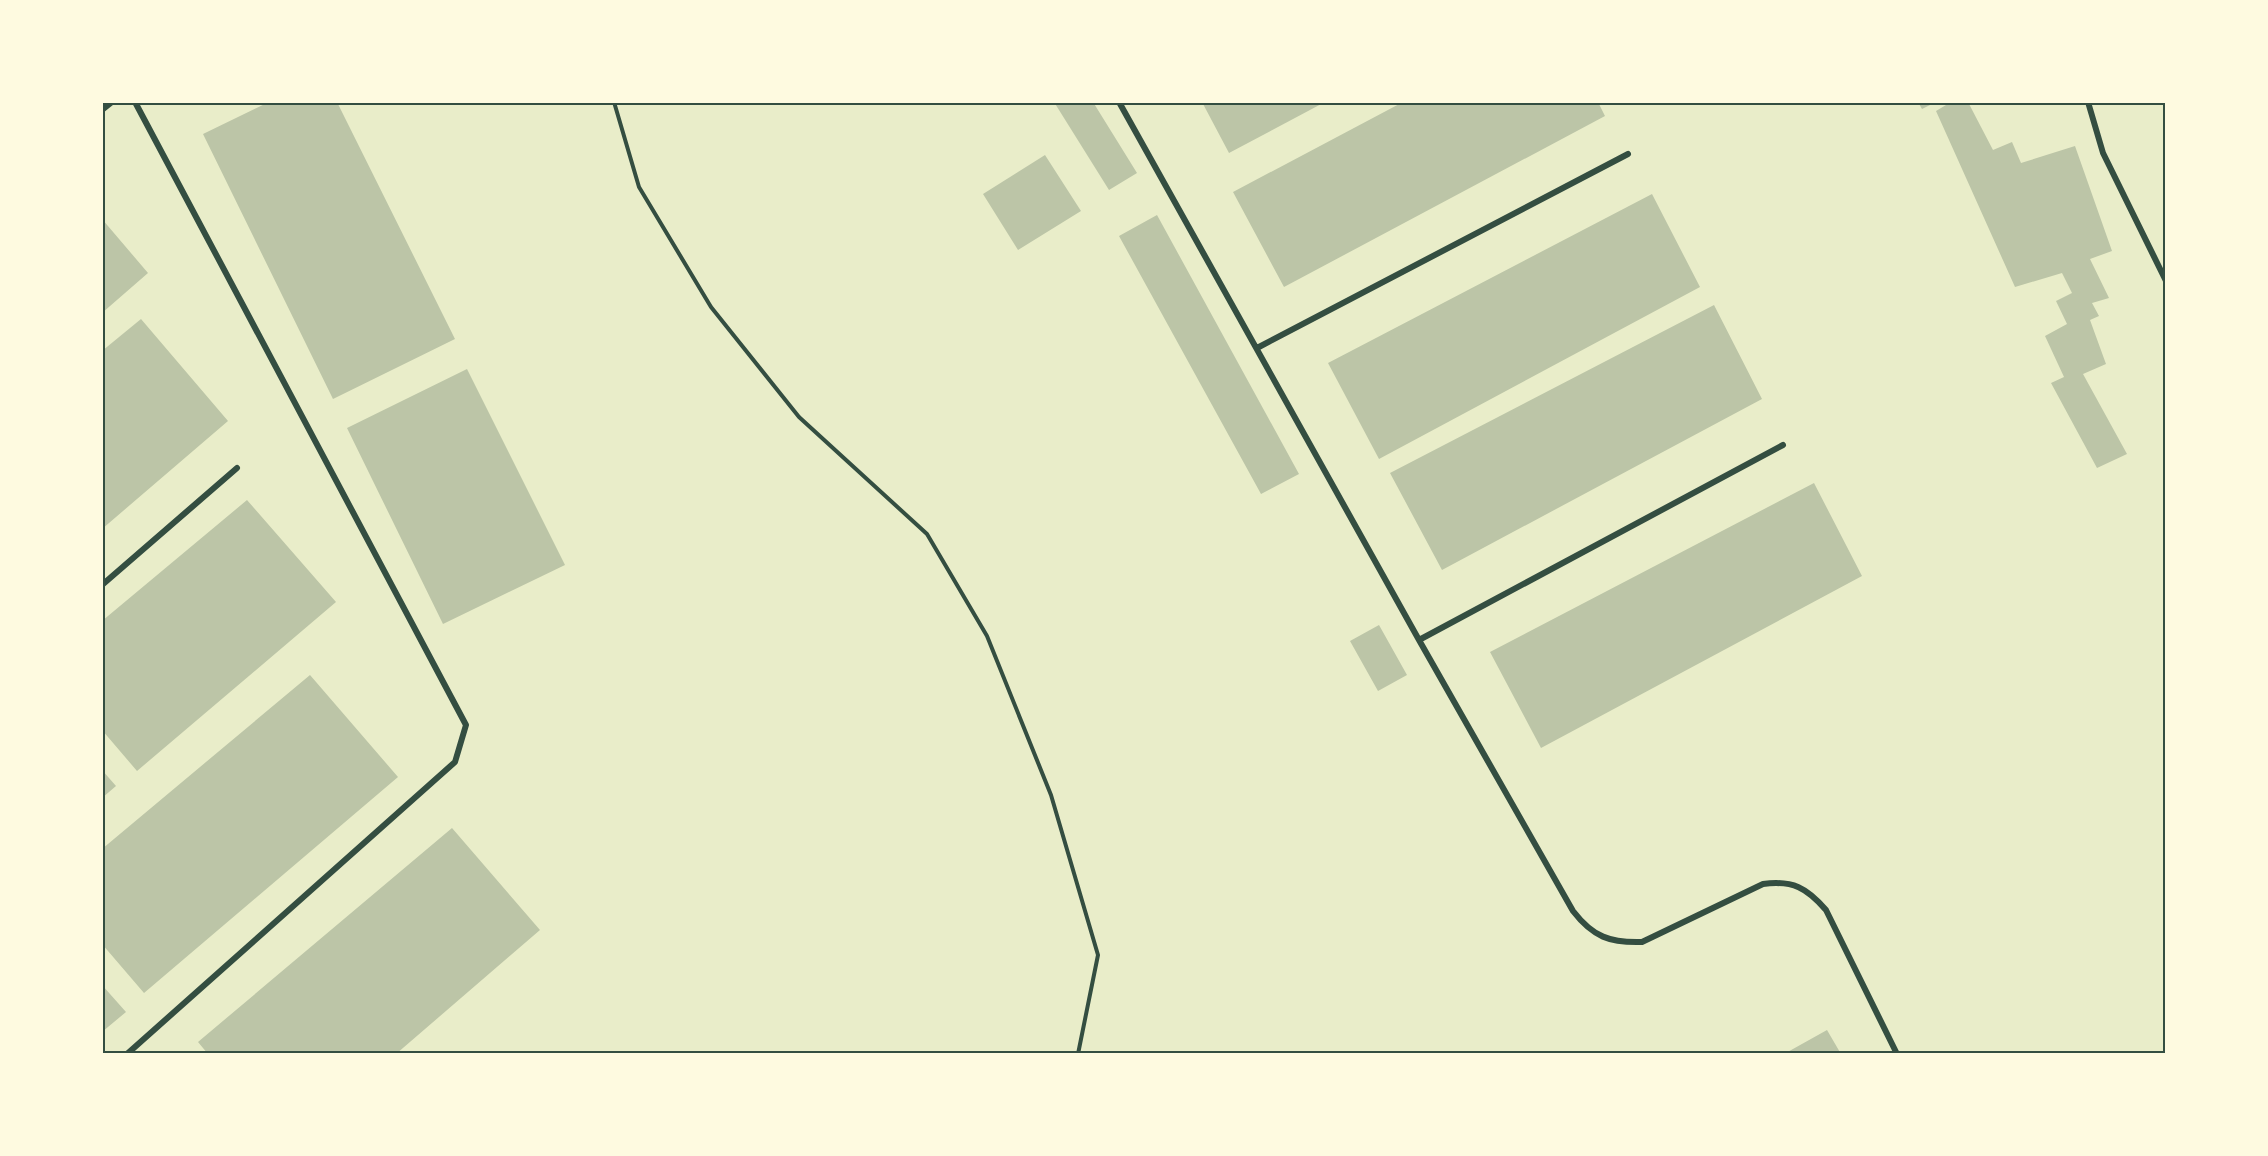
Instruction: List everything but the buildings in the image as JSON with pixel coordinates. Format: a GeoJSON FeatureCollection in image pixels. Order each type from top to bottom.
{"type":"FeatureCollection","features":[{"type":"Feature","properties":{"kind":"street"},"geometry":{"type":"LineString","coordinates":[[102,110],[112,102]]}},
{"type":"Feature","properties":{"kind":"street"},"geometry":{"type":"LineString","coordinates":[[127,1054],[455,762],[466,725],[135,102]]}},
{"type":"Feature","properties":{"kind":"street"},"geometry":{"type":"LineString","coordinates":[[1119,102],[1419,640],[1573,911],[1585,927],[1604,938],[1624,943],[1642,942],[1763,884],[1779,882],[1798,886],[1813,895],[1826,910],[1897,1054]]}},
{"type":"Feature","properties":{"kind":"street"},"geometry":{"type":"LineString","coordinates":[[2088,102],[2103,153],[2166,281]]}},
{"type":"Feature","properties":{"kind":"street"},"geometry":{"type":"LineString","coordinates":[[1257,348],[1629,154]]}},
{"type":"Feature","properties":{"kind":"street"},"geometry":{"type":"LineString","coordinates":[[1419,640],[1783,445]]}},
{"type":"Feature","properties":{"kind":"street"},"geometry":{"type":"LineString","coordinates":[[102,585],[237,468]]}},
{"type":"Feature","properties":{"kind":"path"},"geometry":{"type":"LineString","coordinates":[[614,102],[639,187],[711,307],[799,417],[927,534],[987,636],[1051,795],[1098,955],[1078,1054]]}}]}
